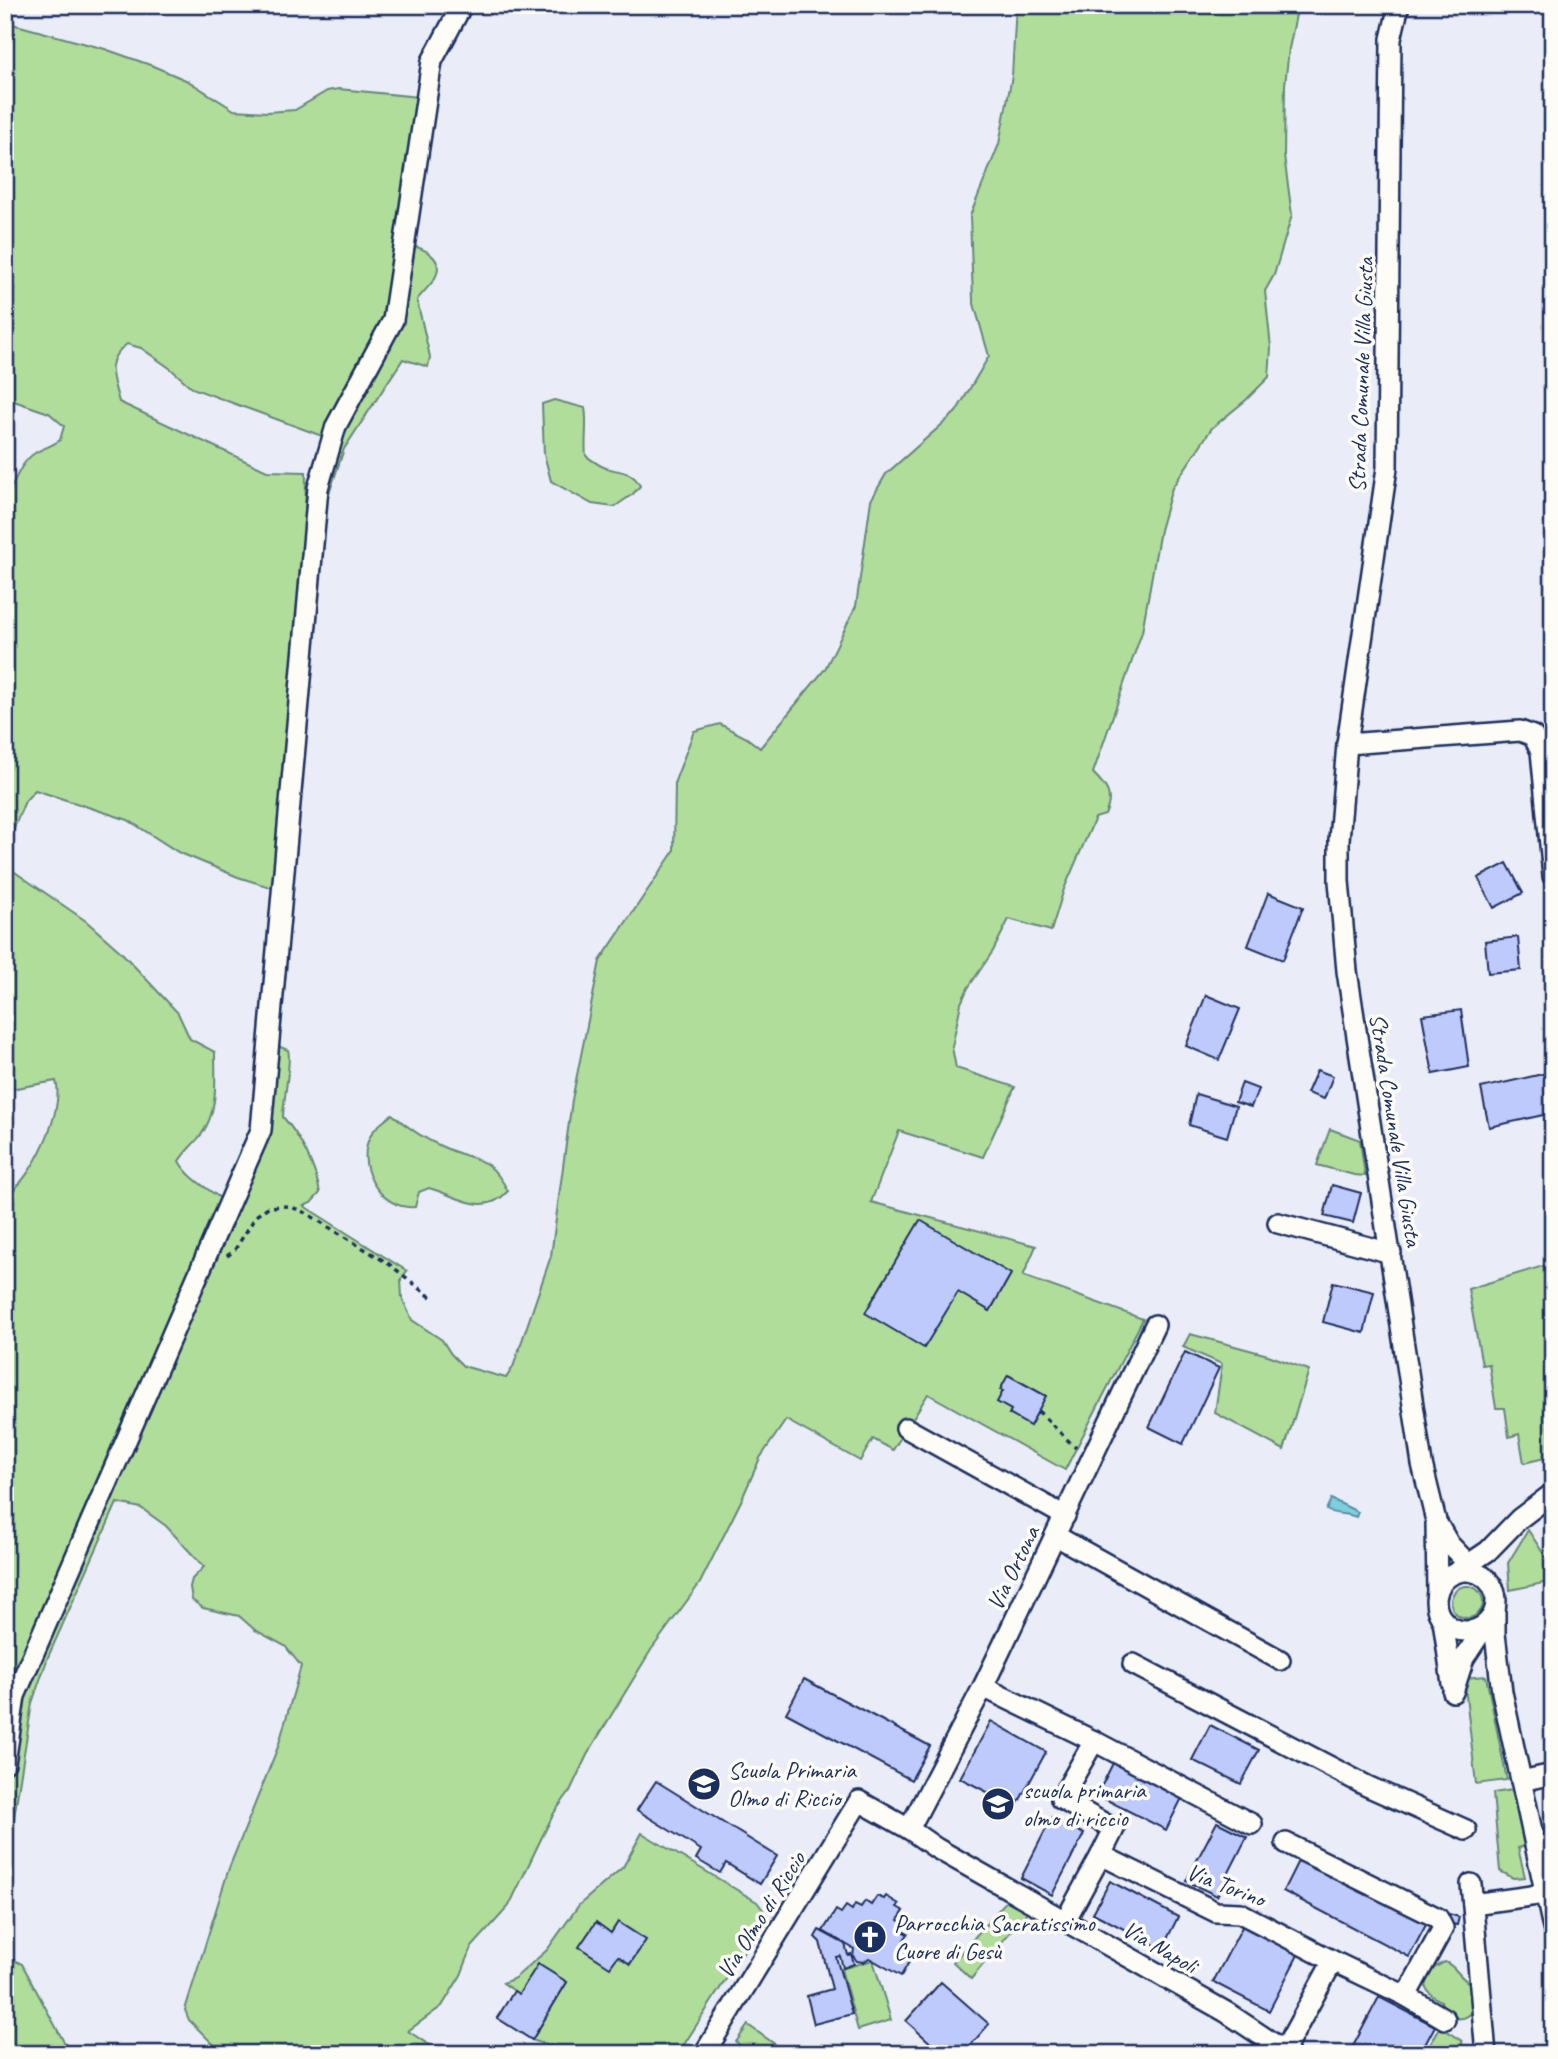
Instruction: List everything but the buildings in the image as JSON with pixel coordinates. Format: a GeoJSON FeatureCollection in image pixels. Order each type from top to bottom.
{"type":"FeatureCollection","features":[{"type":"Feature","properties":{"kind":"street"},"geometry":{"type":"LineString","coordinates":[[5,1763],[15,1696],[261,1130],[318,488],[336,426],[393,320],[432,61],[462,5]]}},
{"type":"Feature","properties":{"kind":"street","name":"Strada Comunale Villa Giusta"},"geometry":{"type":"LineString","coordinates":[[1399,5],[1391,39],[1387,468],[1347,744],[1339,840],[1339,886],[1347,971],[1422,1464],[1436,1521]]}},
{"type":"Feature","properties":{"kind":"street"},"geometry":{"type":"LineString","coordinates":[[1347,744],[1520,731],[1533,736],[1541,751],[1553,876]]}},
{"type":"Feature","properties":{"kind":"street"},"geometry":{"type":"LineString","coordinates":[[1278,1223],[1391,1253]]}},
{"type":"Feature","properties":{"kind":"street","name":"Via Ortona"},"geometry":{"type":"LineString","coordinates":[[909,1829],[983,1687],[1155,1325]]}},
{"type":"Feature","properties":{"kind":"street"},"geometry":{"type":"LineString","coordinates":[[906,1428],[1065,1516]]}},
{"type":"Feature","properties":{"kind":"street"},"geometry":{"type":"LineString","coordinates":[[1437,1594],[1450,1576],[1475,1571],[1488,1551],[1506,1536],[1519,1519],[1553,1493]]}},
{"type":"Feature","properties":{"kind":"street"},"geometry":{"type":"LineString","coordinates":[[1436,1521],[1449,1544],[1493,1590],[1493,1609],[1484,1625],[1467,1631],[1458,1630],[1443,1620]]}},
{"type":"Feature","properties":{"kind":"street"},"geometry":{"type":"LineString","coordinates":[[1436,1521],[1436,1603],[1443,1620],[1453,1692],[1464,1658],[1493,1609]]}},
{"type":"Feature","properties":{"kind":"street"},"geometry":{"type":"LineString","coordinates":[[1056,1536],[1280,1660]]}},
{"type":"Feature","properties":{"kind":"street"},"geometry":{"type":"LineString","coordinates":[[1506,1536],[1496,1558],[1490,1655],[1502,1692],[1553,1928]]}},
{"type":"Feature","properties":{"kind":"street"},"geometry":{"type":"LineString","coordinates":[[1133,1664],[1367,1786],[1466,1830]]}},
{"type":"Feature","properties":{"kind":"street"},"geometry":{"type":"LineString","coordinates":[[983,1687],[1094,1741],[1252,1824]]}},
{"type":"Feature","properties":{"kind":"street"},"geometry":{"type":"LineString","coordinates":[[1065,1921],[1114,1829],[1061,1799],[1094,1741]]}},
{"type":"Feature","properties":{"kind":"street"},"geometry":{"type":"LineString","coordinates":[[1521,1781],[1553,1774]]}},
{"type":"Feature","properties":{"kind":"street","name":"Via Napoli"},"geometry":{"type":"LineString","coordinates":[[859,1801],[909,1829],[936,1848],[1226,2012],[1287,2052]]}},
{"type":"Feature","properties":{"kind":"street","name":"Via Olmo di Riccio"},"geometry":{"type":"LineString","coordinates":[[704,2054],[859,1801]]}},
{"type":"Feature","properties":{"kind":"street"},"geometry":{"type":"LineString","coordinates":[[1286,1843],[1438,1919],[1443,1928],[1406,1996]]}},
{"type":"Feature","properties":{"kind":"street","name":"Via Torino"},"geometry":{"type":"LineString","coordinates":[[1101,1855],[1216,1912],[1240,1913],[1445,2018]]}},
{"type":"Feature","properties":{"kind":"street"},"geometry":{"type":"LineString","coordinates":[[1486,2054],[1472,1894],[1545,1894]]}},
{"type":"Feature","properties":{"kind":"street"},"geometry":{"type":"LineString","coordinates":[[1287,2052],[1333,1961]]}},
{"type":"Feature","properties":{"kind":"path"},"geometry":{"type":"LineString","coordinates":[[205,1259],[215,1260],[234,1251],[257,1216],[268,1207],[289,1206],[306,1213],[389,1264],[432,1298]]}},
{"type":"Feature","properties":{"kind":"path"},"geometry":{"type":"LineString","coordinates":[[1038,1411],[1077,1448],[1094,1457]]}},
{"type":"Feature","properties":{"kind":"green space"},"geometry":{"type":"Polygon","coordinates":[[[1016,5],[1298,5],[1285,85],[1284,156],[1292,215],[1274,275],[1265,291],[1271,348],[1269,377],[1212,428],[1172,488],[1160,530],[1142,632],[1093,773],[1108,792],[1108,808],[1105,815],[1095,818],[1064,889],[1051,931],[1009,919],[961,1003],[952,1047],[956,1068],[1015,1087],[983,1157],[899,1131],[871,1202],[1036,1246],[1023,1276],[1143,1319],[1065,1470],[928,1394],[893,1450],[873,1439],[860,1461],[786,1420],[760,1458],[700,1583],[651,1650],[587,1755],[570,1791],[554,1813],[509,1906],[472,1947],[461,1975],[442,2006],[408,2031],[434,2048],[451,2054],[223,2054],[189,2020],[185,2010],[229,1868],[278,1747],[301,1666],[285,1646],[255,1630],[239,1616],[203,1608],[192,1600],[192,1579],[204,1567],[166,1526],[141,1508],[117,1503],[48,1657],[32,1703],[6,1868],[5,1786],[16,1706],[211,1258],[278,1046],[288,1050],[289,1055],[283,1117],[306,1153],[320,1193],[304,1206],[407,1271],[401,1279],[402,1298],[412,1320],[442,1340],[463,1366],[506,1378],[513,1367],[551,1256],[572,1100],[600,961],[674,851],[675,781],[694,731],[720,724],[760,748],[825,669],[856,606],[871,500],[886,474],[956,412],[989,356],[973,300],[970,216],[999,144],[1012,76],[1016,5]]]}},
{"type":"Feature","properties":{"kind":"green space"},"geometry":{"type":"Polygon","coordinates":[[[5,22],[105,49],[153,66],[188,81],[234,110],[295,110],[327,91],[339,89],[418,97],[408,151],[389,317],[366,364],[322,436],[192,388],[141,348],[127,344],[112,363],[119,402],[267,471],[306,472],[304,581],[276,889],[238,877],[178,852],[128,820],[35,790],[25,801],[5,850],[5,501],[25,462],[35,453],[60,440],[64,426],[49,413],[5,398],[5,22]]]}},
{"type":"Feature","properties":{"kind":"green space"},"geometry":{"type":"Polygon","coordinates":[[[414,246],[429,253],[438,266],[435,278],[417,300],[430,357],[428,367],[403,359],[344,449],[319,524],[329,463],[359,394],[391,348],[402,313],[414,246]]]}},
{"type":"Feature","properties":{"kind":"green space"},"geometry":{"type":"Polygon","coordinates":[[[554,400],[585,408],[586,456],[603,467],[634,477],[640,486],[633,494],[614,507],[592,504],[551,481],[544,454],[542,404],[554,400]]]}},
{"type":"Feature","properties":{"kind":"green space"},"geometry":{"type":"Polygon","coordinates":[[[5,850],[9,868],[86,921],[121,952],[178,1013],[190,1039],[215,1052],[215,1095],[211,1116],[201,1135],[179,1161],[193,1178],[223,1200],[117,1433],[5,1691],[5,1197],[26,1176],[44,1144],[56,1109],[58,1094],[56,1081],[5,1090],[5,850]]]}},
{"type":"Feature","properties":{"kind":"green space"},"geometry":{"type":"Polygon","coordinates":[[[392,1114],[430,1141],[487,1165],[508,1191],[499,1199],[480,1204],[460,1200],[429,1188],[419,1192],[415,1207],[390,1201],[372,1182],[366,1157],[372,1133],[392,1114]]]}},
{"type":"Feature","properties":{"kind":"green space"},"geometry":{"type":"Polygon","coordinates":[[[1330,1129],[1360,1140],[1365,1176],[1317,1165],[1330,1129]]]}},
{"type":"Feature","properties":{"kind":"green space"},"geometry":{"type":"Polygon","coordinates":[[[1553,1263],[1553,1456],[1524,1463],[1519,1434],[1509,1437],[1505,1408],[1496,1408],[1489,1364],[1482,1365],[1468,1289],[1553,1263]]]}},
{"type":"Feature","properties":{"kind":"green space"},"geometry":{"type":"Polygon","coordinates":[[[1190,1334],[1268,1355],[1309,1370],[1284,1450],[1215,1413],[1222,1364],[1183,1347],[1190,1334]]]}},
{"type":"Feature","properties":{"kind":"green space"},"geometry":{"type":"Polygon","coordinates":[[[1528,1530],[1553,1568],[1553,1581],[1510,1590],[1508,1563],[1528,1530]]]}},
{"type":"Feature","properties":{"kind":"green space"},"geometry":{"type":"Polygon","coordinates":[[[1467,1586],[1478,1591],[1483,1602],[1478,1613],[1467,1618],[1456,1613],[1451,1602],[1456,1591],[1467,1586]]]}},
{"type":"Feature","properties":{"kind":"green space"},"geometry":{"type":"Polygon","coordinates":[[[1486,1676],[1507,1780],[1476,1784],[1464,1678],[1486,1676]]]}},
{"type":"Feature","properties":{"kind":"green space"},"geometry":{"type":"Polygon","coordinates":[[[1513,1790],[1525,1846],[1518,1848],[1525,1877],[1513,1878],[1500,1871],[1493,1793],[1513,1790]]]}},
{"type":"Feature","properties":{"kind":"green space"},"geometry":{"type":"Polygon","coordinates":[[[642,1833],[757,1902],[767,1915],[678,2054],[552,2054],[552,2047],[532,2040],[567,1982],[538,1964],[519,1994],[503,1983],[515,1978],[547,1950],[579,1905],[623,1867],[642,1833]]]}},
{"type":"Feature","properties":{"kind":"green space"},"geometry":{"type":"Polygon","coordinates":[[[1008,1899],[1027,1912],[971,1979],[953,1962],[1008,1899]]]}},
{"type":"Feature","properties":{"kind":"green space"},"geometry":{"type":"Polygon","coordinates":[[[5,1956],[22,1964],[65,2044],[74,2054],[5,2054],[5,1956]]]}},
{"type":"Feature","properties":{"kind":"green space"},"geometry":{"type":"Polygon","coordinates":[[[873,1960],[891,2020],[858,2030],[841,1969],[873,1960]]]}},
{"type":"Feature","properties":{"kind":"green space"},"geometry":{"type":"Polygon","coordinates":[[[1445,1962],[1470,1983],[1474,2011],[1464,2017],[1450,2016],[1441,2001],[1428,1991],[1426,1986],[1427,1976],[1445,1962]]]}},
{"type":"Feature","properties":{"kind":"green space"},"geometry":{"type":"Polygon","coordinates":[[[748,2025],[787,2053],[753,2054],[736,2042],[748,2025]]]}},
{"type":"Feature","properties":{"kind":"green space"},"geometry":{"type":"Polygon","coordinates":[[[1440,2027],[1462,2041],[1464,2054],[1425,2054],[1440,2027]]]}},
{"type":"Feature","properties":{"kind":"water"},"geometry":{"type":"Polygon","coordinates":[[[1331,1499],[1358,1512],[1356,1517],[1326,1510],[1331,1499]]]}},
{"type":"Feature","properties":{"kind":"place","name":"Scuola Primaria Olmo di Riccio"},"geometry":{"type":"Point","coordinates":[704,1784]}},
{"type":"Feature","properties":{"kind":"place","name":"scuola primaria olmo di riccio"},"geometry":{"type":"Point","coordinates":[998,1804]}},
{"type":"Feature","properties":{"kind":"place","name":"Parrocchia Sacratissimo Cuore di Gesù"},"geometry":{"type":"Point","coordinates":[870,1937]}}]}
